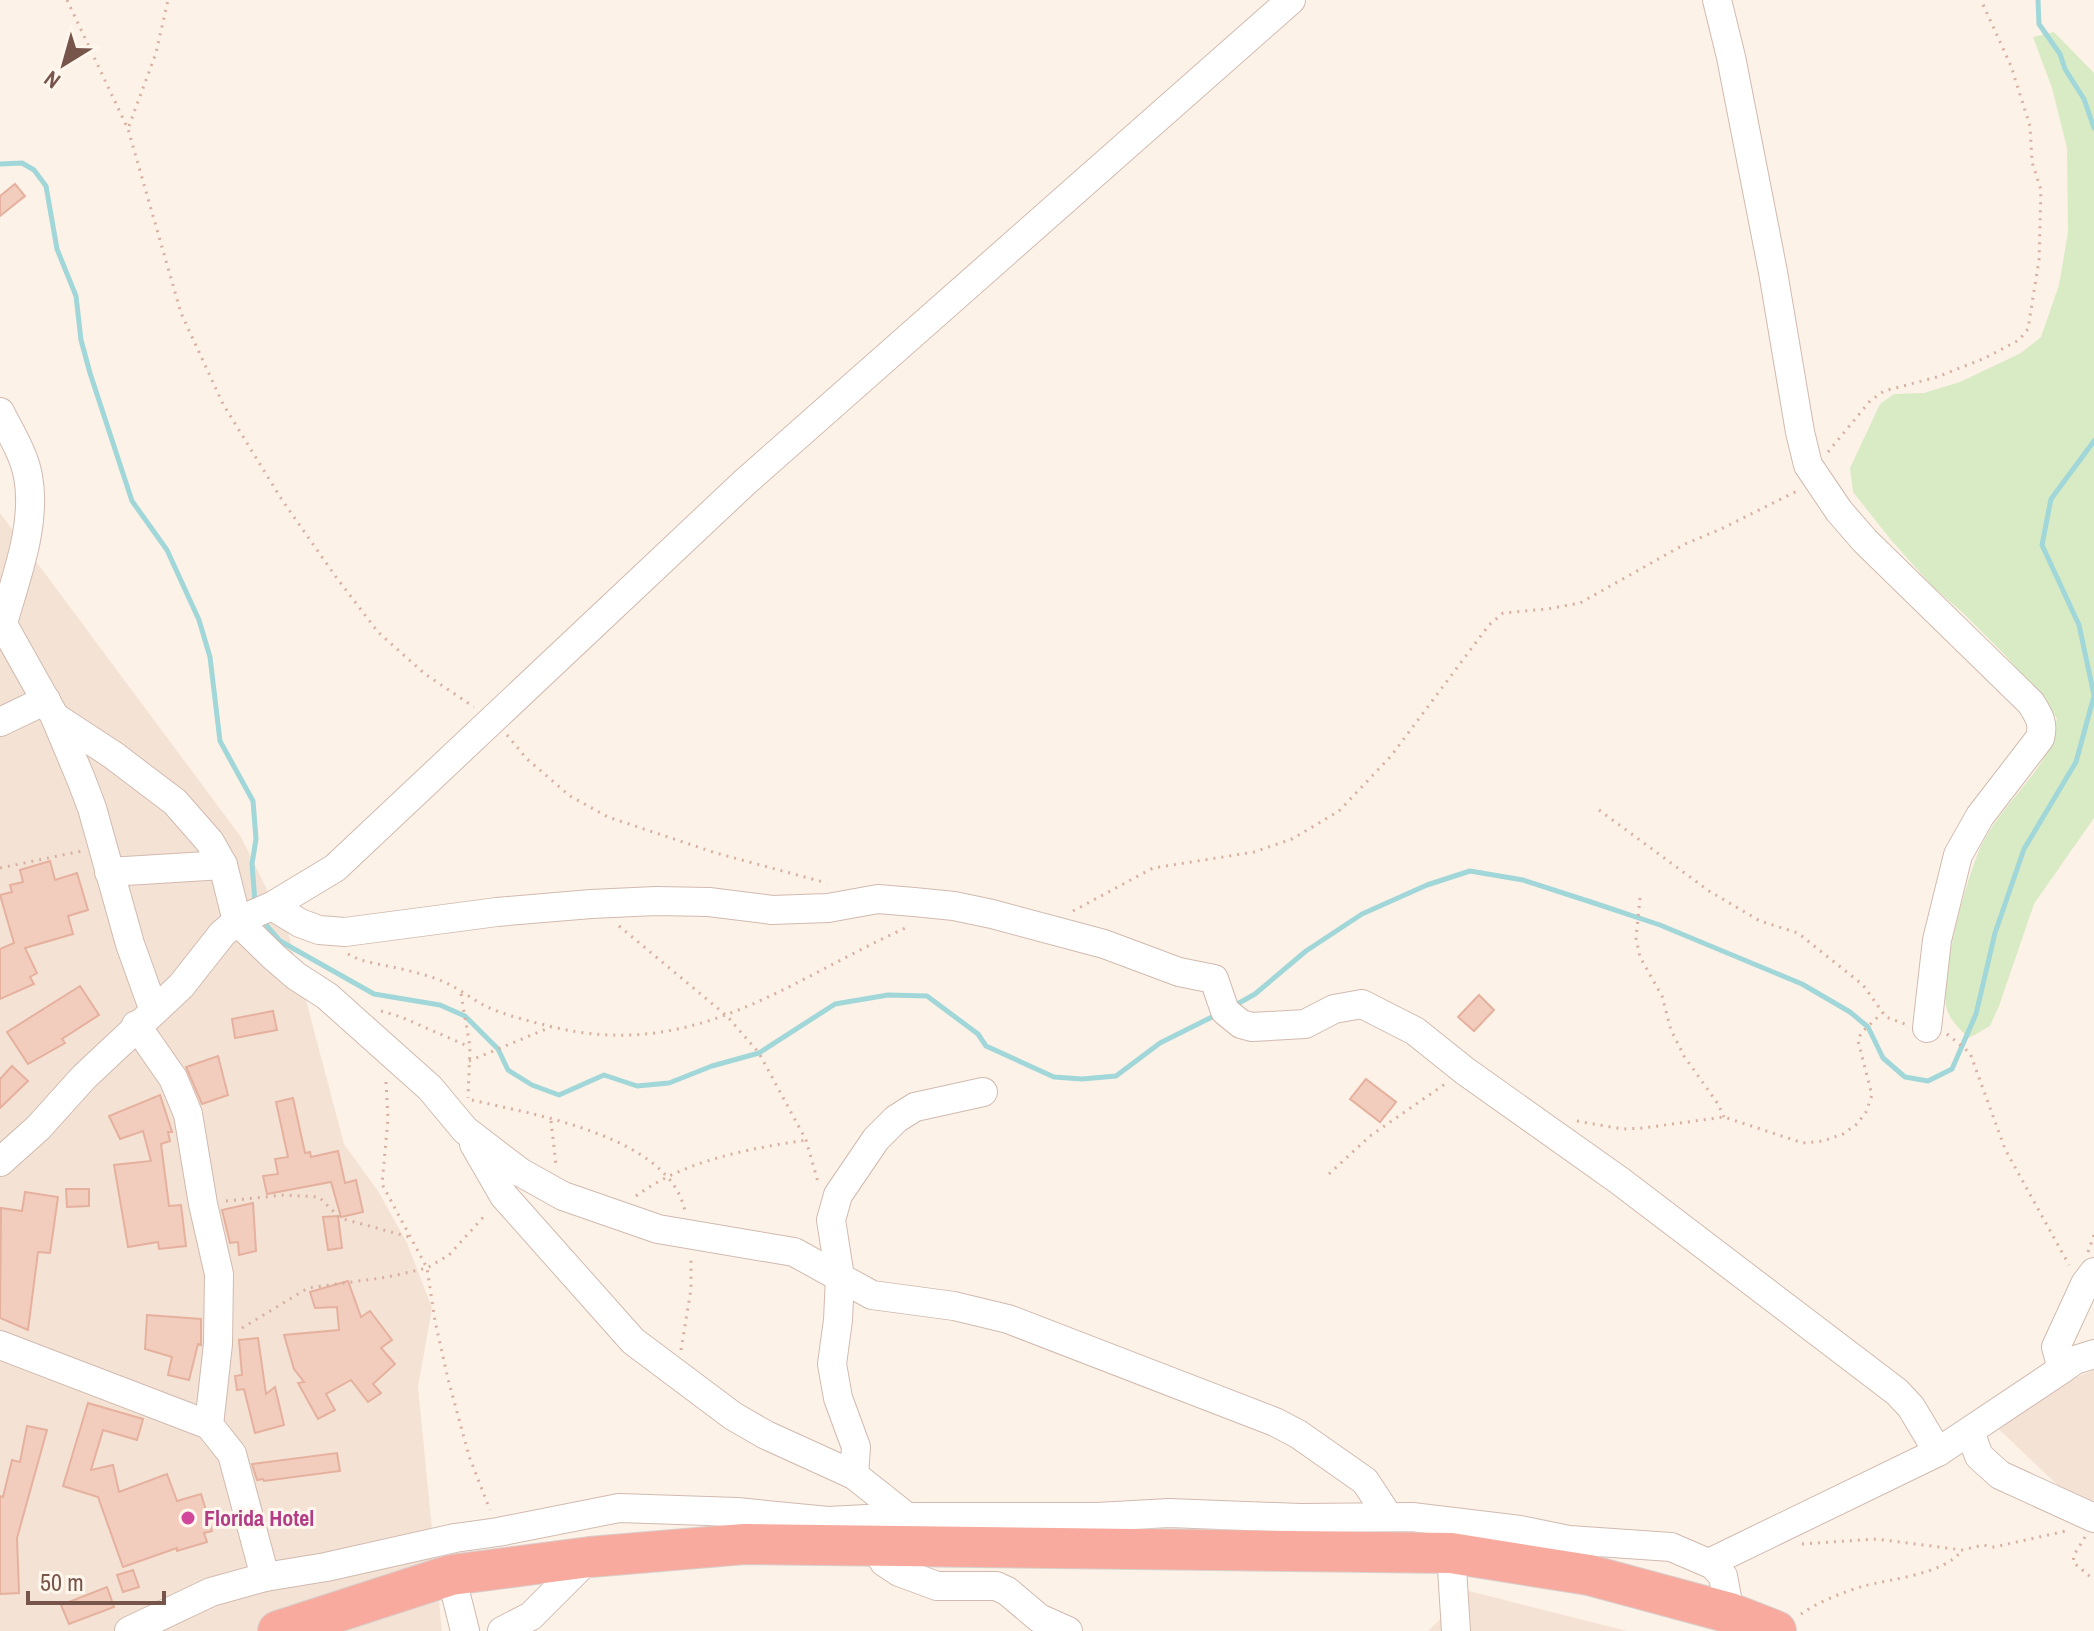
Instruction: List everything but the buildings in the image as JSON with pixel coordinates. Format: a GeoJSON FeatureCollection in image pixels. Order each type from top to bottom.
{"type":"FeatureCollection","features":[{"type":"Feature","properties":{"kind":"highway"},"geometry":{"type":"LineString","coordinates":[[278,1631],[451,1575],[590,1557],[744,1544],[1451,1553],[1589,1575],[1730,1613],[1776,1631]]}},
{"type":"Feature","properties":{"kind":"street"},"geometry":{"type":"LineString","coordinates":[[0,1162],[181,986],[210,947],[237,921],[272,906],[335,868],[745,482],[1291,0]]}},
{"type":"Feature","properties":{"kind":"street"},"geometry":{"type":"LineString","coordinates":[[1717,0],[1773,272],[1800,432],[1813,472],[1839,511],[1865,541],[2031,703],[2041,718],[2043,729],[2040,738],[1980,816],[1958,855],[1937,940],[1927,1028]]}},
{"type":"Feature","properties":{"kind":"street"},"geometry":{"type":"LineString","coordinates":[[0,412],[28,475],[29,517],[20,564],[1,621],[51,709],[92,808],[145,1018],[188,1114],[219,1274],[218,1344],[209,1425]]}},
{"type":"Feature","properties":{"kind":"street"},"geometry":{"type":"LineString","coordinates":[[0,722],[51,709]]}},
{"type":"Feature","properties":{"kind":"street"},"geometry":{"type":"LineString","coordinates":[[51,709],[175,802],[210,842],[223,865],[237,921],[274,957],[327,996],[430,1088],[465,1130],[504,1196],[633,1341],[733,1416],[766,1435],[854,1475],[907,1517]]}},
{"type":"Feature","properties":{"kind":"street"},"geometry":{"type":"LineString","coordinates":[[106,859],[223,865]]}},
{"type":"Feature","properties":{"kind":"street"},"geometry":{"type":"LineString","coordinates":[[272,906],[300,923],[319,930],[345,932],[497,912],[591,904],[709,902],[772,910],[828,908],[878,899],[954,906],[1104,944],[1179,972],[1214,979],[1225,1011],[1241,1024],[1252,1027],[1305,1024],[1334,1009],[1362,1004],[1415,1031],[1530,1119],[1620,1181],[1897,1392],[1911,1407],[1938,1452]]}},
{"type":"Feature","properties":{"kind":"street"},"geometry":{"type":"LineString","coordinates":[[854,1475],[856,1447],[838,1398],[832,1364],[840,1277],[831,1220],[838,1195],[876,1139],[896,1119],[915,1107],[983,1092]]}},
{"type":"Feature","properties":{"kind":"street"},"geometry":{"type":"LineString","coordinates":[[465,1130],[520,1172],[563,1196],[611,1214],[691,1236],[794,1252],[872,1295],[954,1306],[1008,1319],[1283,1425],[1365,1481],[1388,1516]]}},
{"type":"Feature","properties":{"kind":"street"},"geometry":{"type":"LineString","coordinates":[[2062,1369],[2056,1347],[2094,1272]]}},
{"type":"Feature","properties":{"kind":"street"},"geometry":{"type":"LineString","coordinates":[[0,1345],[209,1425],[232,1454],[265,1577]]}},
{"type":"Feature","properties":{"kind":"street"},"geometry":{"type":"LineString","coordinates":[[1709,1563],[1938,1452],[2075,1360],[2094,1354]]}},
{"type":"Feature","properties":{"kind":"street"},"geometry":{"type":"LineString","coordinates":[[1970,1432],[1979,1456],[2000,1475],[2087,1526]]}},
{"type":"Feature","properties":{"kind":"street"},"geometry":{"type":"LineString","coordinates":[[129,1631],[211,1592],[265,1577],[619,1508],[737,1512],[828,1521],[1169,1513],[1300,1518],[1412,1517],[1520,1530],[1569,1540],[1671,1547],[1709,1563],[1723,1576],[1730,1613]]}},
{"type":"Feature","properties":{"kind":"street"},"geometry":{"type":"LineString","coordinates":[[874,1546],[884,1562],[899,1572],[937,1586],[996,1586],[1007,1591],[1039,1618],[1068,1631]]}},
{"type":"Feature","properties":{"kind":"street"},"geometry":{"type":"LineString","coordinates":[[1451,1553],[1456,1631]]}},
{"type":"Feature","properties":{"kind":"street"},"geometry":{"type":"LineString","coordinates":[[502,1631],[531,1616],[590,1557]]}},
{"type":"Feature","properties":{"kind":"street"},"geometry":{"type":"LineString","coordinates":[[326,1567],[411,1586]]}},
{"type":"Feature","properties":{"kind":"street"},"geometry":{"type":"LineString","coordinates":[[451,1575],[465,1631]]}},
{"type":"Feature","properties":{"kind":"path"},"geometry":{"type":"LineString","coordinates":[[67,0],[128,129],[181,313],[223,404],[275,488],[378,632],[425,674],[494,720],[527,759],[570,796],[608,817],[716,853],[834,885]]}},
{"type":"Feature","properties":{"kind":"path"},"geometry":{"type":"LineString","coordinates":[[128,129],[156,53],[168,0]]}},
{"type":"Feature","properties":{"kind":"path"},"geometry":{"type":"LineString","coordinates":[[1042,928],[1153,868],[1254,852],[1292,839],[1339,811],[1391,756],[1489,625],[1503,613],[1580,603],[1685,544],[1733,523],[1813,472],[1870,401],[1884,391],[1937,377],[1985,358],[2019,340],[2028,329],[2039,260],[2041,190],[2032,162],[2030,126],[2011,66],[1981,0]]}},
{"type":"Feature","properties":{"kind":"path"},"geometry":{"type":"LineString","coordinates":[[1599,810],[1709,891],[1760,921],[1798,933],[1863,985],[1882,1013],[1895,1022],[1952,1036],[1970,1053],[2005,1149],[2070,1266],[2078,1299]]}},
{"type":"Feature","properties":{"kind":"path"},"geometry":{"type":"LineString","coordinates":[[0,868],[106,859]]}},
{"type":"Feature","properties":{"kind":"path"},"geometry":{"type":"LineString","coordinates":[[1640,898],[1636,938],[1640,957],[1662,996],[1671,1030],[1684,1056],[1724,1117]]}},
{"type":"Feature","properties":{"kind":"path"},"geometry":{"type":"LineString","coordinates":[[591,904],[727,1016],[759,1053],[806,1140],[831,1220]]}},
{"type":"Feature","properties":{"kind":"path"},"geometry":{"type":"LineString","coordinates":[[347,954],[439,979],[489,1008],[551,1027],[603,1035],[637,1035],[685,1030],[727,1016],[790,989],[914,924]]}},
{"type":"Feature","properties":{"kind":"path"},"geometry":{"type":"LineString","coordinates":[[461,992],[470,1047],[468,1099]]}},
{"type":"Feature","properties":{"kind":"path"},"geometry":{"type":"LineString","coordinates":[[371,1009],[401,1017],[470,1047]]}},
{"type":"Feature","properties":{"kind":"path"},"geometry":{"type":"LineString","coordinates":[[1530,1119],[1568,1119],[1622,1129],[1724,1117],[1803,1143],[1823,1141],[1843,1134],[1857,1124],[1872,1095],[1858,1041],[1861,1033],[1882,1013]]}},
{"type":"Feature","properties":{"kind":"path"},"geometry":{"type":"LineString","coordinates":[[469,1061],[551,1027]]}},
{"type":"Feature","properties":{"kind":"path"},"geometry":{"type":"LineString","coordinates":[[380,1044],[387,1085],[388,1119],[382,1184],[427,1268],[448,1379],[469,1456],[498,1532]]}},
{"type":"Feature","properties":{"kind":"path"},"geometry":{"type":"LineString","coordinates":[[1329,1174],[1370,1136],[1465,1071]]}},
{"type":"Feature","properties":{"kind":"path"},"geometry":{"type":"LineString","coordinates":[[430,1088],[551,1119],[602,1136],[651,1161],[669,1177],[684,1205],[691,1236],[691,1289],[675,1374]]}},
{"type":"Feature","properties":{"kind":"path"},"geometry":{"type":"LineString","coordinates":[[551,1119],[554,1155],[563,1196]]}},
{"type":"Feature","properties":{"kind":"path"},"geometry":{"type":"LineString","coordinates":[[611,1214],[641,1192],[709,1161],[750,1149],[806,1140]]}},
{"type":"Feature","properties":{"kind":"path"},"geometry":{"type":"LineString","coordinates":[[203,1204],[305,1194],[324,1199],[340,1218],[413,1238]]}},
{"type":"Feature","properties":{"kind":"path"},"geometry":{"type":"LineString","coordinates":[[218,1344],[308,1288],[388,1277],[427,1268],[449,1255],[504,1196]]}},
{"type":"Feature","properties":{"kind":"path"},"geometry":{"type":"LineString","coordinates":[[1799,1545],[1876,1539],[1962,1550],[1983,1545],[1994,1547],[2087,1526]]}},
{"type":"Feature","properties":{"kind":"path"},"geometry":{"type":"LineString","coordinates":[[2087,1526],[2073,1562],[2094,1580]]}},
{"type":"Feature","properties":{"kind":"path"},"geometry":{"type":"LineString","coordinates":[[1776,1631],[1813,1606],[1861,1587],[1915,1576],[1954,1558],[1962,1550]]}},
{"type":"Feature","properties":{"kind":"shaded area"},"geometry":{"type":"Polygon","coordinates":[[[0,513],[241,837],[288,932],[344,1144],[378,1191],[407,1243],[432,1308],[418,1387],[442,1631],[0,1631],[0,513]]]}},
{"type":"Feature","properties":{"kind":"shaded area"},"geometry":{"type":"Polygon","coordinates":[[[2094,1370],[2094,1520],[1984,1415],[2094,1370]]]}},
{"type":"Feature","properties":{"kind":"shaded area"},"geometry":{"type":"Polygon","coordinates":[[[1469,1591],[1627,1631],[1428,1631],[1469,1591]]]}},
{"type":"Feature","properties":{"kind":"green space"},"geometry":{"type":"Polygon","coordinates":[[[2054,32],[2094,73],[2094,818],[2034,904],[1990,1026],[1969,1038],[1949,1014],[1945,996],[1950,952],[1962,901],[1982,844],[2042,761],[2050,746],[2057,719],[2039,693],[2002,652],[1932,586],[1891,540],[1853,492],[1850,468],[1880,404],[1894,394],[1924,393],[1960,382],[2021,353],[2041,337],[2059,285],[2068,232],[2067,148],[2052,88],[2033,37],[2054,32]]]}},
{"type":"Feature","properties":{"kind":"waterway"},"geometry":{"type":"LineString","coordinates":[[2038,0],[2039,24],[2060,54],[2065,69],[2084,99],[2094,128]]}},
{"type":"Feature","properties":{"kind":"waterway"},"geometry":{"type":"LineString","coordinates":[[0,164],[22,163],[34,170],[46,186],[57,249],[76,296],[81,340],[90,373],[132,501],[167,550],[199,620],[210,657],[220,741],[253,801],[255,902]]}},
{"type":"Feature","properties":{"kind":"waterway"},"geometry":{"type":"LineString","coordinates":[[2094,441],[2051,499],[2042,545],[2079,625],[2094,695]]}},
{"type":"Feature","properties":{"kind":"waterway"},"geometry":{"type":"LineString","coordinates":[[1232,1007],[1255,994],[1306,951],[1362,914],[1427,885],[1470,871],[1523,880],[1660,925],[1802,984],[1850,1012],[1868,1027],[1883,1058],[1905,1077],[1928,1081],[1952,1069],[1976,1014],[1995,933],[2024,849],[2076,762],[2094,696]]}},
{"type":"Feature","properties":{"kind":"waterway"},"geometry":{"type":"LineString","coordinates":[[263,921],[280,941],[374,994],[440,1005],[465,1016],[498,1049],[508,1070],[532,1085],[559,1095],[604,1075],[637,1086],[669,1083],[712,1066],[759,1053],[835,1004],[888,995],[927,996],[978,1034],[986,1046],[1054,1077],[1082,1079],[1116,1076],[1160,1043],[1216,1015]]}},
{"type":"Feature","properties":{"kind":"place","name":"Florida Hotel"},"geometry":{"type":"Point","coordinates":[188,1518]}}]}
